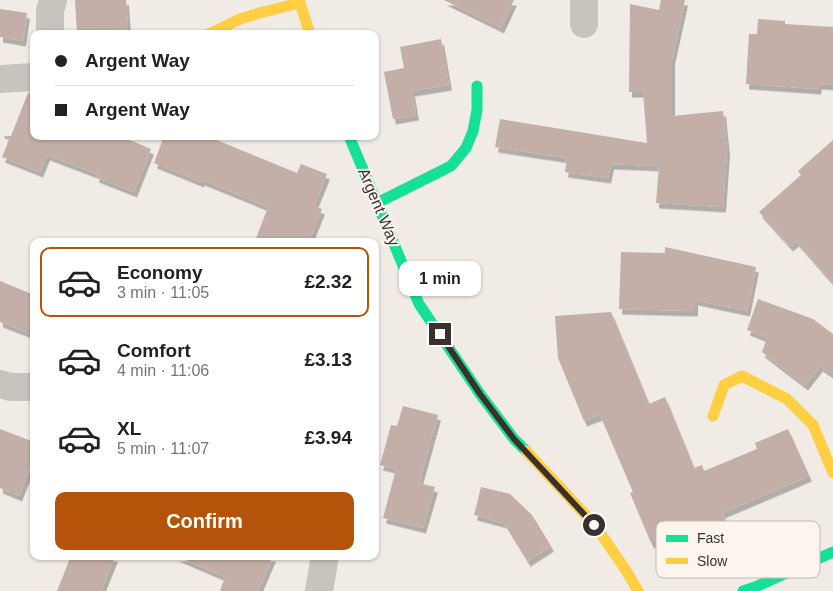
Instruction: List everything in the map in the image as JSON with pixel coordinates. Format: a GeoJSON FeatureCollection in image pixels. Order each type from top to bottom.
{"type":"FeatureCollection","features":[{"type":"Feature","properties":{"kind":"street"},"geometry":{"type":"LineString","coordinates":[[50,30],[50,12],[53,0]]}},
{"type":"Feature","properties":{"kind":"street"},"geometry":{"type":"LineString","coordinates":[[217,30],[240,19],[300,2],[309,30]]}},
{"type":"Feature","properties":{"kind":"street"},"geometry":{"type":"LineString","coordinates":[[0,79],[30,77]]}},
{"type":"Feature","properties":{"kind":"street"},"geometry":{"type":"LineString","coordinates":[[376,203],[451,166],[466,148],[473,131],[477,110],[477,86]]}},
{"type":"Feature","properties":{"kind":"street","name":"Argent Way"},"geometry":{"type":"LineString","coordinates":[[351,140],[419,304],[480,394],[514,439],[594,525],[638,591]]}},
{"type":"Feature","properties":{"kind":"street"},"geometry":{"type":"LineString","coordinates":[[713,416],[724,386],[742,376],[787,399],[813,425],[833,473]]}},
{"type":"Feature","properties":{"kind":"street"},"geometry":{"type":"LineString","coordinates":[[0,384],[11,387],[30,388]]}},
{"type":"Feature","properties":{"kind":"street"},"geometry":{"type":"LineString","coordinates":[[820,558],[833,552]]}},
{"type":"Feature","properties":{"kind":"street"},"geometry":{"type":"LineString","coordinates":[[318,591],[324,560]]}},
{"type":"Feature","properties":{"kind":"street"},"geometry":{"type":"LineString","coordinates":[[743,591],[775,578]]}},
{"type":"Feature","properties":{"kind":"building"},"geometry":{"type":"Polygon","coordinates":[[[75,0],[126,0],[128,29],[77,30],[75,0]]]}},
{"type":"Feature","properties":{"kind":"building"},"geometry":{"type":"Polygon","coordinates":[[[444,0],[514,0],[501,28],[444,0]]]}},
{"type":"Feature","properties":{"kind":"building"},"geometry":{"type":"Polygon","coordinates":[[[661,0],[685,0],[672,59],[672,116],[723,111],[727,150],[723,207],[656,203],[659,166],[611,164],[608,178],[565,172],[567,158],[495,147],[500,119],[647,143],[643,92],[629,92],[630,4],[659,10],[661,0]]]}},
{"type":"Feature","properties":{"kind":"building"},"geometry":{"type":"Polygon","coordinates":[[[0,9],[27,13],[23,41],[0,37],[0,9]]]}},
{"type":"Feature","properties":{"kind":"building"},"geometry":{"type":"Polygon","coordinates":[[[758,19],[785,21],[785,24],[833,27],[833,85],[819,84],[818,89],[746,84],[749,34],[757,34],[758,19]]]}},
{"type":"Feature","properties":{"kind":"building"},"geometry":{"type":"Polygon","coordinates":[[[441,39],[449,85],[412,91],[416,115],[393,119],[384,72],[404,68],[400,47],[441,39]]]}},
{"type":"Feature","properties":{"kind":"building"},"geometry":{"type":"Polygon","coordinates":[[[28,93],[30,93],[30,140],[130,140],[151,149],[134,192],[96,177],[97,174],[47,155],[40,172],[2,157],[9,140],[4,138],[5,136],[11,136],[28,93]]]}},
{"type":"Feature","properties":{"kind":"building"},"geometry":{"type":"Polygon","coordinates":[[[163,140],[217,140],[297,173],[301,164],[327,174],[314,206],[322,209],[310,238],[256,238],[268,207],[154,163],[163,140]]]}},
{"type":"Feature","properties":{"kind":"building"},"geometry":{"type":"Polygon","coordinates":[[[833,140],[833,283],[796,241],[790,246],[759,212],[801,175],[798,171],[833,140]]]}},
{"type":"Feature","properties":{"kind":"building"},"geometry":{"type":"Polygon","coordinates":[[[665,247],[756,267],[747,311],[695,300],[695,311],[619,309],[621,252],[665,253],[665,247]]]}},
{"type":"Feature","properties":{"kind":"building"},"geometry":{"type":"Polygon","coordinates":[[[0,281],[30,293],[30,333],[0,322],[0,281]]]}},
{"type":"Feature","properties":{"kind":"building"},"geometry":{"type":"Polygon","coordinates":[[[758,299],[813,319],[833,334],[833,375],[820,366],[805,385],[762,352],[767,338],[747,330],[758,299]]]}},
{"type":"Feature","properties":{"kind":"building"},"geometry":{"type":"Polygon","coordinates":[[[611,312],[649,404],[665,397],[694,468],[702,465],[704,471],[757,449],[755,443],[788,429],[809,476],[722,513],[726,521],[656,521],[656,541],[651,543],[630,493],[633,492],[600,415],[584,421],[558,358],[555,316],[611,312]]]}},
{"type":"Feature","properties":{"kind":"building"},"geometry":{"type":"Polygon","coordinates":[[[403,406],[438,415],[419,483],[435,487],[423,528],[383,518],[396,469],[380,465],[391,425],[397,426],[403,406]]]}},
{"type":"Feature","properties":{"kind":"building"},"geometry":{"type":"Polygon","coordinates":[[[0,429],[30,440],[30,469],[19,496],[0,488],[0,429]]]}},
{"type":"Feature","properties":{"kind":"building"},"geometry":{"type":"Polygon","coordinates":[[[481,487],[510,494],[532,515],[551,546],[528,562],[504,523],[474,515],[481,487]]]}},
{"type":"Feature","properties":{"kind":"building"},"geometry":{"type":"Polygon","coordinates":[[[69,560],[113,560],[101,591],[57,591],[69,560]]]}},
{"type":"Feature","properties":{"kind":"building"},"geometry":{"type":"Polygon","coordinates":[[[185,560],[271,560],[258,591],[220,591],[225,577],[185,560]]]}},
{"type":"Feature","properties":{"kind":"traffic: fast"},"geometry":{"type":"LineString","coordinates":[[377,203],[451,166],[466,148],[473,131],[477,110],[477,86]]}},
{"type":"Feature","properties":{"kind":"traffic: fast"},"geometry":{"type":"LineString","coordinates":[[351,140],[419,304],[480,394],[514,439],[526,451]]}},
{"type":"Feature","properties":{"kind":"traffic: fast"},"geometry":{"type":"LineString","coordinates":[[820,558],[833,552]]}},
{"type":"Feature","properties":{"kind":"traffic: fast"},"geometry":{"type":"LineString","coordinates":[[743,591],[775,578]]}},
{"type":"Feature","properties":{"kind":"traffic: slow"},"geometry":{"type":"LineString","coordinates":[[299,0],[309,30]]}},
{"type":"Feature","properties":{"kind":"traffic: slow"},"geometry":{"type":"LineString","coordinates":[[217,30],[240,19],[300,3]]}},
{"type":"Feature","properties":{"kind":"traffic: slow"},"geometry":{"type":"LineString","coordinates":[[713,416],[724,385],[742,376],[787,399],[813,425],[833,473]]}},
{"type":"Feature","properties":{"kind":"traffic: slow"},"geometry":{"type":"LineString","coordinates":[[526,451],[595,525],[638,591]]}},
{"type":"Feature","properties":{"kind":"route"},"geometry":{"type":"LineString","coordinates":[[440,334],[480,394],[514,439],[594,525]]}}]}
